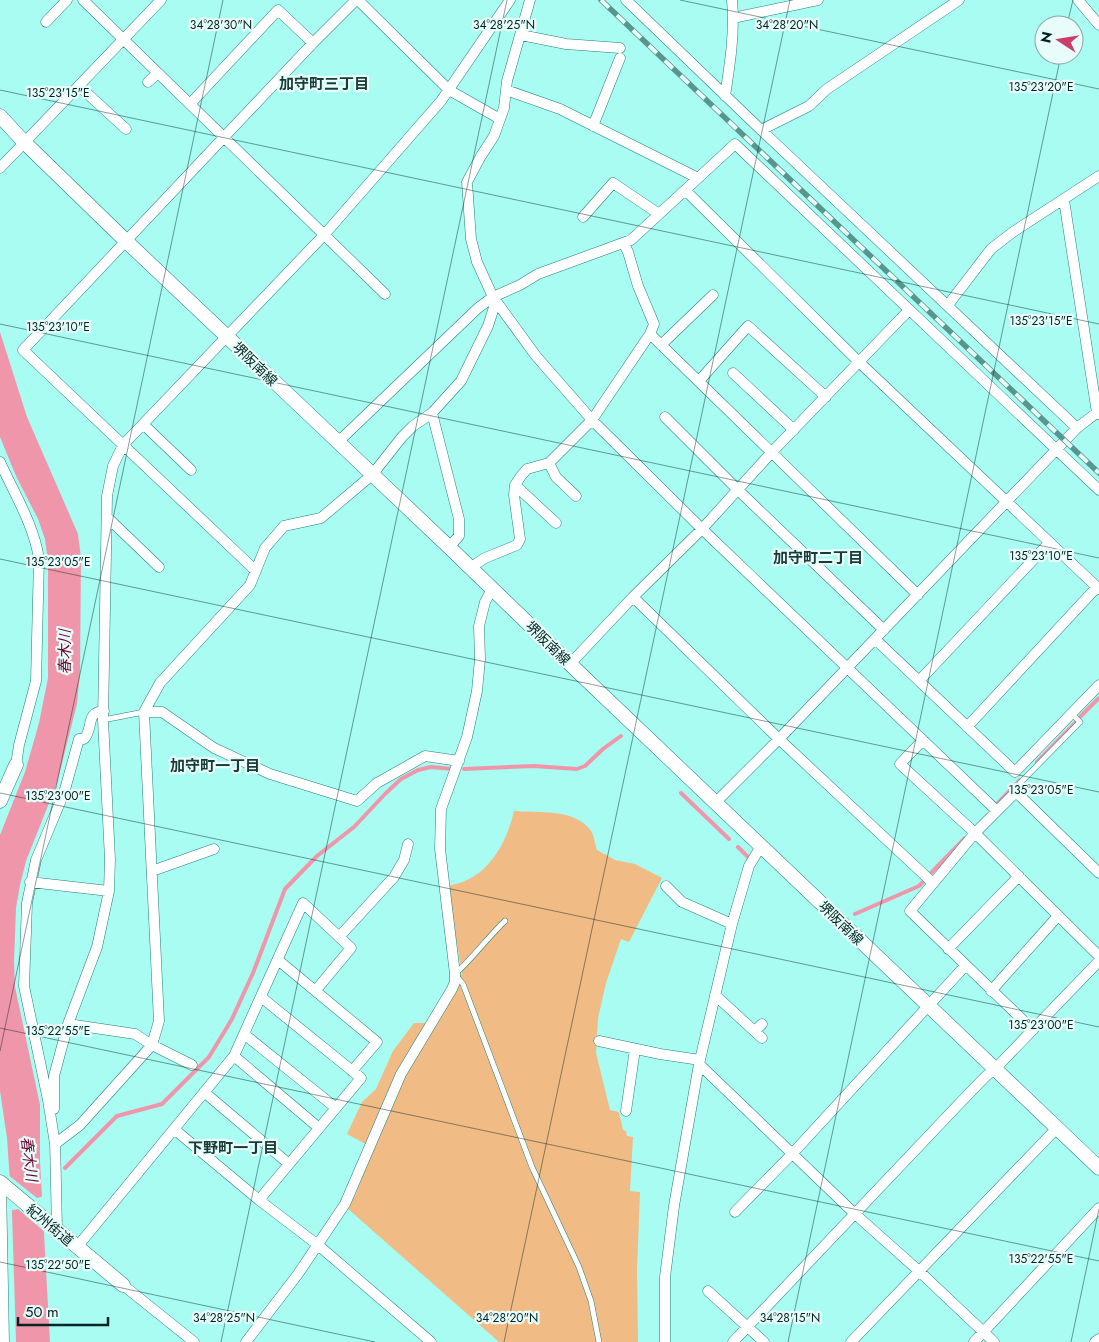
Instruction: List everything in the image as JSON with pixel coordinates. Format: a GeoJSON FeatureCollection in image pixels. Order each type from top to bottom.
{"type":"FeatureCollection","features":[{"type":"Feature","properties":{"kind":"main road","name":"堺阪南線"},"geometry":{"type":"LineString","coordinates":[[0,116],[24,142],[126,241],[1099,1168]]}},
{"type":"Feature","properties":{"kind":"main road"},"geometry":{"type":"LineString","coordinates":[[0,801],[16,766]]}},
{"type":"Feature","properties":{"kind":"main road","name":"紀州街道"},"geometry":{"type":"LineString","coordinates":[[2,1184],[123,1286]]}},
{"type":"Feature","properties":{"kind":"street"},"geometry":{"type":"LineString","coordinates":[[46,22],[67,0]]}},
{"type":"Feature","properties":{"kind":"street"},"geometry":{"type":"LineString","coordinates":[[83,0],[385,294]]}},
{"type":"Feature","properties":{"kind":"street"},"geometry":{"type":"LineString","coordinates":[[256,571],[23,350],[313,43],[357,0],[448,90],[500,120]]}},
{"type":"Feature","properties":{"kind":"street"},"geometry":{"type":"LineString","coordinates":[[54,1228],[54,1076],[68,1024],[97,947],[109,891],[110,859],[104,716],[107,496],[113,466],[123,445],[228,338],[324,235],[441,101],[510,0]]}},
{"type":"Feature","properties":{"kind":"street"},"geometry":{"type":"LineString","coordinates":[[530,0],[508,81],[504,108],[500,120],[494,136],[468,182],[471,240],[477,262],[495,299],[536,356],[592,420],[702,529],[997,811]]}},
{"type":"Feature","properties":{"kind":"street"},"geometry":{"type":"LineString","coordinates":[[626,0],[1077,428]]}},
{"type":"Feature","properties":{"kind":"street"},"geometry":{"type":"LineString","coordinates":[[725,96],[732,57],[734,18],[732,0]]}},
{"type":"Feature","properties":{"kind":"street"},"geometry":{"type":"LineString","coordinates":[[734,18],[818,0]]}},
{"type":"Feature","properties":{"kind":"street"},"geometry":{"type":"LineString","coordinates":[[761,130],[809,106],[827,89],[959,0]]}},
{"type":"Feature","properties":{"kind":"street"},"geometry":{"type":"LineString","coordinates":[[1078,0],[1099,25]]}},
{"type":"Feature","properties":{"kind":"street"},"geometry":{"type":"LineString","coordinates":[[0,168],[124,40],[155,2]]}},
{"type":"Feature","properties":{"kind":"street"},"geometry":{"type":"LineString","coordinates":[[190,104],[278,10],[313,43]]}},
{"type":"Feature","properties":{"kind":"street"},"geometry":{"type":"LineString","coordinates":[[521,35],[620,53],[593,126]]}},
{"type":"Feature","properties":{"kind":"street"},"geometry":{"type":"LineString","coordinates":[[148,82],[158,73]]}},
{"type":"Feature","properties":{"kind":"street"},"geometry":{"type":"LineString","coordinates":[[79,86],[126,130]]}},
{"type":"Feature","properties":{"kind":"street"},"geometry":{"type":"LineString","coordinates":[[506,90],[560,109],[698,178]]}},
{"type":"Feature","properties":{"kind":"street"},"geometry":{"type":"LineString","coordinates":[[338,442],[478,308],[538,274],[631,240],[736,144],[1099,490]]}},
{"type":"Feature","properties":{"kind":"street"},"geometry":{"type":"LineString","coordinates":[[948,305],[991,249],[1013,232],[1099,176]]}},
{"type":"Feature","properties":{"kind":"street"},"geometry":{"type":"LineString","coordinates":[[583,217],[613,183],[659,214]]}},
{"type":"Feature","properties":{"kind":"street"},"geometry":{"type":"LineString","coordinates":[[685,190],[859,362],[1098,588],[967,727]]}},
{"type":"Feature","properties":{"kind":"street"},"geometry":{"type":"LineString","coordinates":[[715,803],[848,668],[1056,449],[1077,428],[1098,413],[1064,200]]}},
{"type":"Feature","properties":{"kind":"street"},"geometry":{"type":"LineString","coordinates":[[470,568],[485,558],[517,545],[520,539],[514,495],[515,485],[528,470],[549,463],[592,420],[650,334],[654,324],[638,286],[624,244]]}},
{"type":"Feature","properties":{"kind":"street"},"geometry":{"type":"LineString","coordinates":[[662,345],[713,295]]}},
{"type":"Feature","properties":{"kind":"street"},"geometry":{"type":"LineString","coordinates":[[55,1144],[80,1125],[152,1045],[159,1020],[144,712],[160,683],[250,585],[265,548],[284,526],[321,518],[372,475],[413,426],[432,413],[463,378],[488,326],[495,299]]}},
{"type":"Feature","properties":{"kind":"street"},"geometry":{"type":"LineString","coordinates":[[570,664],[702,529],[772,452],[909,310]]}},
{"type":"Feature","properties":{"kind":"street"},"geometry":{"type":"LineString","coordinates":[[699,381],[748,326],[826,397]]}},
{"type":"Feature","properties":{"kind":"street"},"geometry":{"type":"LineString","coordinates":[[650,334],[918,595]]}},
{"type":"Feature","properties":{"kind":"street"},"geometry":{"type":"LineString","coordinates":[[733,373],[794,430]]}},
{"type":"Feature","properties":{"kind":"street"},"geometry":{"type":"LineString","coordinates":[[432,413],[459,518],[458,536],[449,547]]}},
{"type":"Feature","properties":{"kind":"street"},"geometry":{"type":"LineString","coordinates":[[665,417],[884,630]]}},
{"type":"Feature","properties":{"kind":"street"},"geometry":{"type":"LineString","coordinates":[[143,424],[191,470]]}},
{"type":"Feature","properties":{"kind":"street"},"geometry":{"type":"LineString","coordinates":[[0,462],[32,532],[37,545],[39,559],[36,681],[19,745],[16,766]]}},
{"type":"Feature","properties":{"kind":"street"},"geometry":{"type":"LineString","coordinates":[[549,463],[556,477],[573,489]]}},
{"type":"Feature","properties":{"kind":"street"},"geometry":{"type":"LineString","coordinates":[[515,485],[556,523]]}},
{"type":"Feature","properties":{"kind":"street"},"geometry":{"type":"LineString","coordinates":[[107,517],[159,567]]}},
{"type":"Feature","properties":{"kind":"street"},"geometry":{"type":"LineString","coordinates":[[919,681],[1049,543]]}},
{"type":"Feature","properties":{"kind":"street"},"geometry":{"type":"LineString","coordinates":[[246,1342],[298,1274],[345,1204],[401,1074],[455,982],[440,849],[441,809],[467,737],[477,691],[480,658],[479,626],[485,602],[492,589]]}},
{"type":"Feature","properties":{"kind":"street"},"geometry":{"type":"LineString","coordinates":[[634,597],[779,739],[933,883]]}},
{"type":"Feature","properties":{"kind":"street"},"geometry":{"type":"LineString","coordinates":[[875,639],[1015,772],[1099,685]]}},
{"type":"Feature","properties":{"kind":"street"},"geometry":{"type":"LineString","coordinates":[[55,1144],[48,1100],[24,986],[27,903],[36,860],[64,793],[79,739],[84,740],[88,735],[93,714],[96,712],[104,716]]}},
{"type":"Feature","properties":{"kind":"street"},"geometry":{"type":"LineString","coordinates":[[144,712],[162,712],[214,748],[270,774],[357,801],[377,782],[425,756],[459,761]]}},
{"type":"Feature","properties":{"kind":"street"},"geometry":{"type":"LineString","coordinates":[[924,740],[900,764],[975,833],[1099,956]]}},
{"type":"Feature","properties":{"kind":"street"},"geometry":{"type":"LineString","coordinates":[[1033,1030],[910,911],[975,833],[1016,792],[1099,873]]}},
{"type":"Feature","properties":{"kind":"street"},"geometry":{"type":"LineString","coordinates":[[339,937],[394,877],[404,860],[408,844]]}},
{"type":"Feature","properties":{"kind":"street"},"geometry":{"type":"LineString","coordinates":[[664,1342],[665,1277],[674,1206],[699,1062],[732,924],[749,866],[761,846]]}},
{"type":"Feature","properties":{"kind":"street"},"geometry":{"type":"LineString","coordinates":[[152,871],[214,849]]}},
{"type":"Feature","properties":{"kind":"street"},"geometry":{"type":"LineString","coordinates":[[948,949],[1019,876]]}},
{"type":"Feature","properties":{"kind":"street"},"geometry":{"type":"LineString","coordinates":[[30,882],[109,891]]}},
{"type":"Feature","properties":{"kind":"street"},"geometry":{"type":"LineString","coordinates":[[666,886],[682,902],[732,924]]}},
{"type":"Feature","properties":{"kind":"street"},"geometry":{"type":"LineString","coordinates":[[77,1247],[234,1056],[303,903],[351,948],[316,990]]}},
{"type":"Feature","properties":{"kind":"street"},"geometry":{"type":"LineString","coordinates":[[991,991],[1058,916]]}},
{"type":"Feature","properties":{"kind":"street"},"geometry":{"type":"LineString","coordinates":[[278,960],[377,1042],[352,1071]]}},
{"type":"Feature","properties":{"kind":"street"},"geometry":{"type":"LineString","coordinates":[[733,1342],[972,1091],[1099,961]]}},
{"type":"Feature","properties":{"kind":"street"},"geometry":{"type":"LineString","coordinates":[[735,1212],[792,1154],[966,965]]}},
{"type":"Feature","properties":{"kind":"street"},"geometry":{"type":"LineString","coordinates":[[715,995],[760,1031]]}},
{"type":"Feature","properties":{"kind":"street"},"geometry":{"type":"LineString","coordinates":[[259,1200],[361,1078],[261,996]]}},
{"type":"Feature","properties":{"kind":"street"},"geometry":{"type":"LineString","coordinates":[[68,1024],[135,1034],[152,1045],[192,1065]]}},
{"type":"Feature","properties":{"kind":"street"},"geometry":{"type":"LineString","coordinates":[[244,1034],[336,1108]]}},
{"type":"Feature","properties":{"kind":"street"},"geometry":{"type":"LineString","coordinates":[[599,1041],[699,1062],[855,1214],[994,1342]]}},
{"type":"Feature","properties":{"kind":"street"},"geometry":{"type":"LineString","coordinates":[[626,1111],[635,1049]]}},
{"type":"Feature","properties":{"kind":"street"},"geometry":{"type":"LineString","coordinates":[[234,1056],[319,1128]]}},
{"type":"Feature","properties":{"kind":"street"},"geometry":{"type":"LineString","coordinates":[[204,1092],[289,1164]]}},
{"type":"Feature","properties":{"kind":"street"},"geometry":{"type":"LineString","coordinates":[[851,1342],[1057,1128]]}},
{"type":"Feature","properties":{"kind":"street"},"geometry":{"type":"LineString","coordinates":[[174,1129],[259,1200],[318,1245],[431,1342]]}},
{"type":"Feature","properties":{"kind":"street"},"geometry":{"type":"LineString","coordinates":[[2,1184],[4,1342]]}},
{"type":"Feature","properties":{"kind":"street"},"geometry":{"type":"LineString","coordinates":[[974,1342],[1099,1208]]}},
{"type":"Feature","properties":{"kind":"street","name":"紀州街道"},"geometry":{"type":"LineString","coordinates":[[123,1286],[194,1342]]}},
{"type":"Feature","properties":{"kind":"street"},"geometry":{"type":"LineString","coordinates":[[708,1291],[764,1342]]}},
{"type":"Feature","properties":{"kind":"street"},"geometry":{"type":"LineString","coordinates":[[1095,1342],[1099,1339]]}},
{"type":"Feature","properties":{"kind":"lane"},"geometry":{"type":"LineString","coordinates":[[104,716],[144,712]]}},
{"type":"Feature","properties":{"kind":"lane"},"geometry":{"type":"LineString","coordinates":[[1016,792],[1020,783],[1080,722],[1071,714]]}},
{"type":"Feature","properties":{"kind":"lane"},"geometry":{"type":"LineString","coordinates":[[505,921],[455,974],[463,984],[532,1167],[579,1267],[591,1302],[599,1342]]}},
{"type":"Feature","properties":{"kind":"shaded area"},"geometry":{"type":"Polygon","coordinates":[[[514,811],[556,813],[576,818],[591,831],[597,850],[615,860],[635,864],[662,878],[629,942],[621,939],[606,983],[598,1018],[596,1053],[610,1110],[619,1112],[623,1130],[626,1131],[627,1136],[633,1137],[630,1191],[640,1192],[637,1270],[638,1342],[499,1342],[347,1208],[355,1196],[373,1148],[347,1134],[362,1102],[376,1089],[393,1051],[414,1023],[425,1023],[435,1026],[458,986],[462,973],[447,886],[461,883],[473,877],[492,860],[506,837],[514,811]]]}},
{"type":"Feature","properties":{"kind":"water","name":"春木川"},"geometry":{"type":"Polygon","coordinates":[[[0,332],[27,417],[78,534],[81,558],[80,673],[77,704],[57,783],[26,861],[16,908],[15,987],[40,1105],[40,1161],[50,1342],[16,1342],[12,1212],[7,1138],[0,1091],[0,835],[25,772],[39,723],[48,678],[48,561],[45,539],[38,519],[16,476],[0,437],[0,332]]]}},
{"type":"Feature","properties":{"kind":"pier"},"geometry":{"type":"Polygon","coordinates":[[[7,1174],[37,1198],[45,1196],[46,1233],[18,1209],[9,1211],[7,1174]]]}},
{"type":"Feature","properties":{"kind":"waterway"},"geometry":{"type":"LineString","coordinates":[[1080,717],[1099,698]]}},
{"type":"Feature","properties":{"kind":"waterway"},"geometry":{"type":"LineString","coordinates":[[1037,762],[1076,722]]}},
{"type":"Feature","properties":{"kind":"waterway"},"geometry":{"type":"LineString","coordinates":[[464,769],[534,766],[577,769],[585,766],[603,749],[621,736]]}},
{"type":"Feature","properties":{"kind":"waterway"},"geometry":{"type":"LineString","coordinates":[[65,1168],[117,1116],[162,1104],[209,1057],[232,1019],[253,973],[285,889],[317,856],[354,827],[401,779],[418,770],[431,767],[452,769]]}},
{"type":"Feature","properties":{"kind":"waterway"},"geometry":{"type":"LineString","coordinates":[[998,803],[1020,780]]}},
{"type":"Feature","properties":{"kind":"waterway"},"geometry":{"type":"LineString","coordinates":[[681,793],[729,839]]}},
{"type":"Feature","properties":{"kind":"waterway"},"geometry":{"type":"LineString","coordinates":[[929,875],[965,838]]}},
{"type":"Feature","properties":{"kind":"waterway"},"geometry":{"type":"LineString","coordinates":[[738,847],[748,857]]}},
{"type":"Feature","properties":{"kind":"waterway"},"geometry":{"type":"LineString","coordinates":[[855,914],[919,886],[924,881]]}},
{"type":"Feature","properties":{"kind":"railway"},"geometry":{"type":"LineString","coordinates":[[601,0],[1099,473]]}},
{"type":"Feature","properties":{"kind":"district","name":"加守町三丁目"},"geometry":{"type":"Point","coordinates":[324,84]}},
{"type":"Feature","properties":{"kind":"district","name":"加守町二丁目"},"geometry":{"type":"Point","coordinates":[818,558]}},
{"type":"Feature","properties":{"kind":"district","name":"加守町一丁目"},"geometry":{"type":"Point","coordinates":[215,766]}},
{"type":"Feature","properties":{"kind":"district","name":"下野町一丁目"},"geometry":{"type":"Point","coordinates":[233,1148]}}]}
